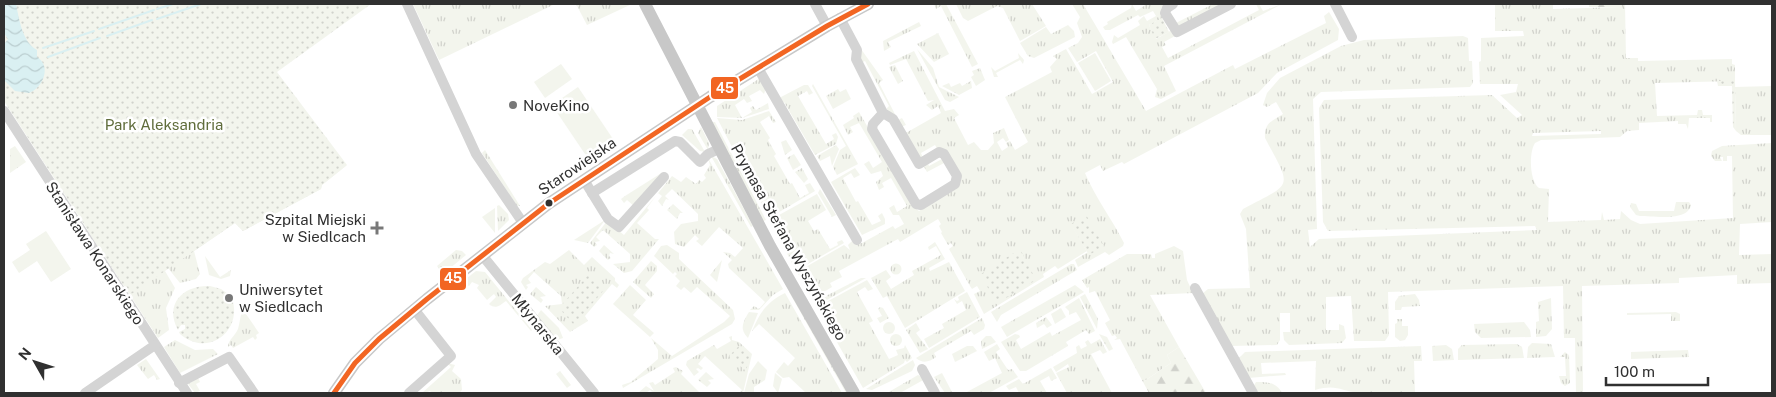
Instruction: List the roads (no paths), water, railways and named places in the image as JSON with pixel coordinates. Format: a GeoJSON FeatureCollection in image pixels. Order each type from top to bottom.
{"type":"FeatureCollection","features":[{"type":"Feature","properties":{"kind":"main road","name":"Prymasa Stefana Wyszyńskiego"},"geometry":{"type":"LineString","coordinates":[[645,4],[770,246],[854,393]]}},
{"type":"Feature","properties":{"kind":"main road","name":"Starowiejska"},"geometry":{"type":"LineString","coordinates":[[334,393],[366,351],[414,309],[522,223],[697,106],[840,18],[868,4]]}},
{"type":"Feature","properties":{"kind":"street"},"geometry":{"type":"LineString","coordinates":[[407,4],[476,154],[522,223]]}},
{"type":"Feature","properties":{"kind":"street"},"geometry":{"type":"LineString","coordinates":[[816,4],[827,26]]}},
{"type":"Feature","properties":{"kind":"street"},"geometry":{"type":"LineString","coordinates":[[1173,4],[1166,8],[1165,13],[1177,32],[1231,4]]}},
{"type":"Feature","properties":{"kind":"street"},"geometry":{"type":"LineString","coordinates":[[1335,4],[1352,37]]}},
{"type":"Feature","properties":{"kind":"street"},"geometry":{"type":"LineString","coordinates":[[840,18],[857,50],[856,59],[883,113],[893,119],[919,164],[939,152],[944,154],[957,176],[956,184],[921,205],[916,204],[872,129],[873,124],[883,113]]}},
{"type":"Feature","properties":{"kind":"street"},"geometry":{"type":"LineString","coordinates":[[758,68],[857,240]]}},
{"type":"Feature","properties":{"kind":"street","name":"Stanisława Konarskiego"},"geometry":{"type":"LineString","coordinates":[[4,111],[187,393]]}},
{"type":"Feature","properties":{"kind":"street"},"geometry":{"type":"LineString","coordinates":[[592,194],[675,141],[680,142],[700,162],[708,154],[719,148]]}},
{"type":"Feature","properties":{"kind":"street"},"geometry":{"type":"LineString","coordinates":[[584,180],[608,219],[620,227],[664,177]]}},
{"type":"Feature","properties":{"kind":"street","name":"Młynarska"},"geometry":{"type":"LineString","coordinates":[[482,255],[594,393]]}},
{"type":"Feature","properties":{"kind":"street"},"geometry":{"type":"LineString","coordinates":[[1195,288],[1253,393]]}},
{"type":"Feature","properties":{"kind":"street"},"geometry":{"type":"LineString","coordinates":[[409,393],[451,356],[414,309]]}},
{"type":"Feature","properties":{"kind":"street"},"geometry":{"type":"LineString","coordinates":[[85,393],[155,345]]}},
{"type":"Feature","properties":{"kind":"street"},"geometry":{"type":"LineString","coordinates":[[144,353],[152,354],[160,363],[168,366]]}},
{"type":"Feature","properties":{"kind":"street"},"geometry":{"type":"LineString","coordinates":[[179,383],[229,357],[254,393]]}},
{"type":"Feature","properties":{"kind":"street"},"geometry":{"type":"LineString","coordinates":[[922,369],[935,393]]}},
{"type":"Feature","properties":{"kind":"water"},"geometry":{"type":"Polygon","coordinates":[[[4,4],[16,4],[25,36],[37,50],[37,57],[44,66],[45,71],[42,82],[29,93],[15,91],[4,80],[4,44],[8,39],[4,33],[4,4]]]}},
{"type":"Feature","properties":{"kind":"waterway"},"geometry":{"type":"LineString","coordinates":[[157,9],[173,4]]}},
{"type":"Feature","properties":{"kind":"waterway"},"geometry":{"type":"LineString","coordinates":[[157,19],[201,4]]}},
{"type":"Feature","properties":{"kind":"waterway"},"geometry":{"type":"LineString","coordinates":[[99,29],[154,10]]}},
{"type":"Feature","properties":{"kind":"waterway"},"geometry":{"type":"LineString","coordinates":[[107,36],[152,20]]}},
{"type":"Feature","properties":{"kind":"waterway"},"geometry":{"type":"LineString","coordinates":[[43,48],[94,31]]}},
{"type":"Feature","properties":{"kind":"waterway"},"geometry":{"type":"LineString","coordinates":[[48,57],[100,38]]}},
{"type":"Feature","properties":{"kind":"place","name":"NoveKino"},"geometry":{"type":"Point","coordinates":[513,105]}},
{"type":"Feature","properties":{"kind":"place","name":"Szpital Miejski w Siedlcach"},"geometry":{"type":"Point","coordinates":[377,228]}},
{"type":"Feature","properties":{"kind":"place","name":"Uniwersytet w Siedlcach"},"geometry":{"type":"Point","coordinates":[229,298]}},
{"type":"Feature","properties":{"kind":"park label","name":"Park Aleksandria"},"geometry":{"type":"Point","coordinates":[164,124]}}]}
